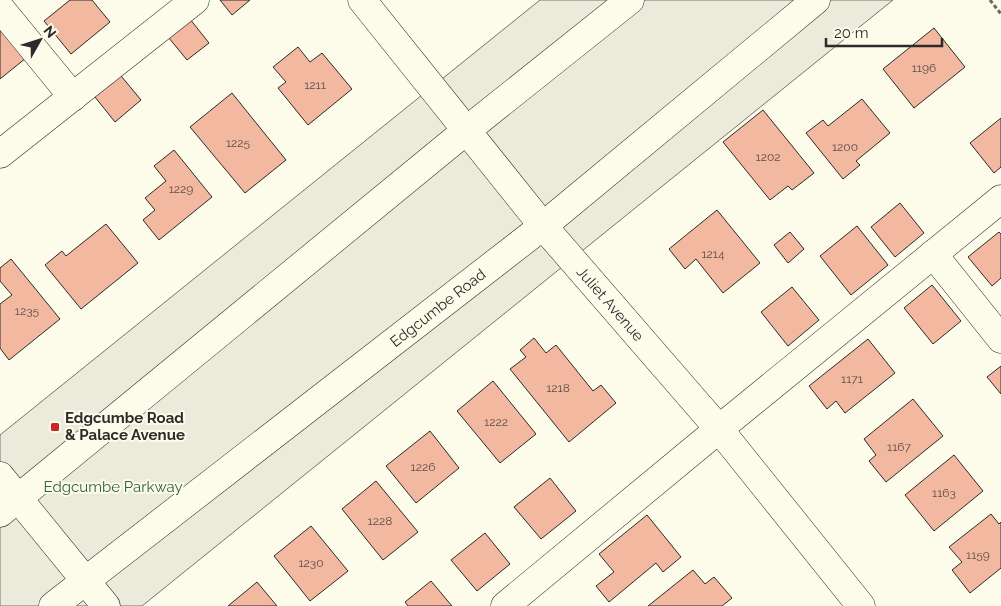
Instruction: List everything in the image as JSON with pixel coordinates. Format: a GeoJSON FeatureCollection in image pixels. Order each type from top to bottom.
{"type":"FeatureCollection","features":[{"type":"Feature","properties":{"kind":"street"},"geometry":{"type":"LineString","coordinates":[[0,154],[195,0]]}},
{"type":"Feature","properties":{"kind":"street","name":"Juliet Avenue"},"geometry":{"type":"LineString","coordinates":[[362,0],[544,226],[719,428],[861,606]]}},
{"type":"Feature","properties":{"kind":"street"},"geometry":{"type":"LineString","coordinates":[[9,506],[467,130],[630,0]]}},
{"type":"Feature","properties":{"kind":"street","name":"Edgcumbe Road"},"geometry":{"type":"LineString","coordinates":[[53,606],[544,226],[816,0]]}},
{"type":"Feature","properties":{"kind":"street"},"geometry":{"type":"LineString","coordinates":[[0,8],[73,97]]}},
{"type":"Feature","properties":{"kind":"street"},"geometry":{"type":"LineString","coordinates":[[504,606],[1001,199]]}},
{"type":"Feature","properties":{"kind":"street"},"geometry":{"type":"LineString","coordinates":[[933,254],[1001,339]]}},
{"type":"Feature","properties":{"kind":"street"},"geometry":{"type":"LineString","coordinates":[[0,476],[9,506],[85,580],[106,606]]}},
{"type":"Feature","properties":{"kind":"path"},"geometry":{"type":"LineString","coordinates":[[990,0],[1001,14]]}},
{"type":"Feature","properties":{"kind":"green space","name":"Edgcumbe Parkway"},"geometry":{"type":"Polygon","coordinates":[[[540,0],[893,0],[142,606],[0,606],[0,435],[540,0]]]}},
{"type":"Feature","properties":{"kind":"building"},"geometry":{"type":"Polygon","coordinates":[[[70,0],[92,0],[110,22],[71,54],[44,21],[70,0]]]}},
{"type":"Feature","properties":{"kind":"building"},"geometry":{"type":"Polygon","coordinates":[[[220,0],[250,0],[232,15],[220,0]]]}},
{"type":"Feature","properties":{"kind":"building"},"geometry":{"type":"Polygon","coordinates":[[[186,14],[209,43],[187,60],[164,32],[186,14]]]}},
{"type":"Feature","properties":{"kind":"building"},"geometry":{"type":"Polygon","coordinates":[[[934,28],[965,67],[914,108],[883,69],[934,28]]]}},
{"type":"Feature","properties":{"kind":"building"},"geometry":{"type":"Polygon","coordinates":[[[3,29],[26,58],[0,79],[0,31],[3,29]]]}},
{"type":"Feature","properties":{"kind":"building"},"geometry":{"type":"Polygon","coordinates":[[[298,47],[310,62],[322,53],[352,89],[308,125],[278,88],[286,82],[273,67],[298,47]]]}},
{"type":"Feature","properties":{"kind":"building"},"geometry":{"type":"Polygon","coordinates":[[[117,71],[141,100],[115,122],[91,92],[117,71]]]}},
{"type":"Feature","properties":{"kind":"building"},"geometry":{"type":"Polygon","coordinates":[[[232,93],[286,160],[245,193],[190,127],[232,93]]]}},
{"type":"Feature","properties":{"kind":"building"},"geometry":{"type":"Polygon","coordinates":[[[862,99],[890,133],[856,161],[860,165],[843,179],[806,133],[823,120],[828,126],[862,99]]]}},
{"type":"Feature","properties":{"kind":"building"},"geometry":{"type":"Polygon","coordinates":[[[763,110],[814,173],[792,190],[788,186],[770,200],[723,142],[763,110]]]}},
{"type":"Feature","properties":{"kind":"building"},"geometry":{"type":"Polygon","coordinates":[[[1001,118],[1001,167],[994,173],[970,143],[1001,118]]]}},
{"type":"Feature","properties":{"kind":"building"},"geometry":{"type":"Polygon","coordinates":[[[174,150],[212,197],[159,240],[143,220],[155,210],[145,198],[166,181],[154,166],[174,150]]]}},
{"type":"Feature","properties":{"kind":"building"},"geometry":{"type":"Polygon","coordinates":[[[900,203],[924,233],[895,257],[871,227],[900,203]]]}},
{"type":"Feature","properties":{"kind":"building"},"geometry":{"type":"Polygon","coordinates":[[[717,210],[760,263],[723,293],[696,259],[685,269],[669,249],[717,210]]]}},
{"type":"Feature","properties":{"kind":"building"},"geometry":{"type":"Polygon","coordinates":[[[106,224],[138,263],[81,309],[45,265],[62,251],[66,256],[106,224]]]}},
{"type":"Feature","properties":{"kind":"building"},"geometry":{"type":"Polygon","coordinates":[[[857,226],[888,265],[851,295],[820,256],[857,226]]]}},
{"type":"Feature","properties":{"kind":"building"},"geometry":{"type":"Polygon","coordinates":[[[790,232],[804,249],[788,263],[774,245],[790,232]]]}},
{"type":"Feature","properties":{"kind":"building"},"geometry":{"type":"Polygon","coordinates":[[[999,232],[1001,234],[1001,278],[992,286],[968,257],[999,232]]]}},
{"type":"Feature","properties":{"kind":"building"},"geometry":{"type":"Polygon","coordinates":[[[11,259],[60,319],[9,360],[0,348],[0,304],[12,295],[0,281],[0,268],[11,259]]]}},
{"type":"Feature","properties":{"kind":"building"},"geometry":{"type":"Polygon","coordinates":[[[932,285],[961,321],[933,344],[904,308],[932,285]]]}},
{"type":"Feature","properties":{"kind":"building"},"geometry":{"type":"Polygon","coordinates":[[[792,287],[819,320],[788,346],[761,312],[792,287]]]}},
{"type":"Feature","properties":{"kind":"building"},"geometry":{"type":"Polygon","coordinates":[[[534,338],[546,353],[556,345],[593,391],[601,385],[616,403],[569,442],[510,369],[526,357],[520,350],[534,338]]]}},
{"type":"Feature","properties":{"kind":"building"},"geometry":{"type":"Polygon","coordinates":[[[868,339],[895,373],[845,413],[836,401],[827,409],[809,386],[868,339]]]}},
{"type":"Feature","properties":{"kind":"building"},"geometry":{"type":"Polygon","coordinates":[[[1001,366],[1001,394],[987,377],[1001,366]]]}},
{"type":"Feature","properties":{"kind":"building"},"geometry":{"type":"Polygon","coordinates":[[[493,381],[536,434],[500,463],[457,411],[493,381]]]}},
{"type":"Feature","properties":{"kind":"building"},"geometry":{"type":"Polygon","coordinates":[[[913,399],[943,436],[886,482],[869,461],[876,455],[864,439],[913,399]]]}},
{"type":"Feature","properties":{"kind":"building"},"geometry":{"type":"Polygon","coordinates":[[[430,431],[459,468],[416,503],[386,466],[430,431]]]}},
{"type":"Feature","properties":{"kind":"building"},"geometry":{"type":"Polygon","coordinates":[[[954,455],[983,491],[934,531],[905,495],[954,455]]]}},
{"type":"Feature","properties":{"kind":"building"},"geometry":{"type":"Polygon","coordinates":[[[550,478],[576,511],[541,539],[514,507],[550,478]]]}},
{"type":"Feature","properties":{"kind":"building"},"geometry":{"type":"Polygon","coordinates":[[[376,481],[418,532],[383,560],[342,509],[376,481]]]}},
{"type":"Feature","properties":{"kind":"building"},"geometry":{"type":"Polygon","coordinates":[[[991,514],[999,524],[1001,522],[1001,568],[970,593],[952,570],[962,562],[949,547],[991,514]]]}},
{"type":"Feature","properties":{"kind":"building"},"geometry":{"type":"Polygon","coordinates":[[[647,515],[681,557],[663,572],[656,563],[609,602],[596,586],[614,572],[599,554],[647,515]]]}},
{"type":"Feature","properties":{"kind":"building"},"geometry":{"type":"Polygon","coordinates":[[[311,526],[348,571],[310,601],[274,556],[311,526]]]}},
{"type":"Feature","properties":{"kind":"building"},"geometry":{"type":"Polygon","coordinates":[[[485,533],[510,564],[477,591],[451,560],[485,533]]]}},
{"type":"Feature","properties":{"kind":"building"},"geometry":{"type":"Polygon","coordinates":[[[693,570],[705,584],[714,577],[732,598],[722,606],[648,606],[693,570]]]}},
{"type":"Feature","properties":{"kind":"building"},"geometry":{"type":"Polygon","coordinates":[[[431,581],[452,606],[408,606],[405,602],[431,581]]]}},
{"type":"Feature","properties":{"kind":"building"},"geometry":{"type":"Polygon","coordinates":[[[257,582],[277,606],[228,606],[257,582]]]}},
{"type":"Feature","properties":{"kind":"place","name":"Edgcumbe Road & Palace Avenue"},"geometry":{"type":"Point","coordinates":[55,427]}}]}
